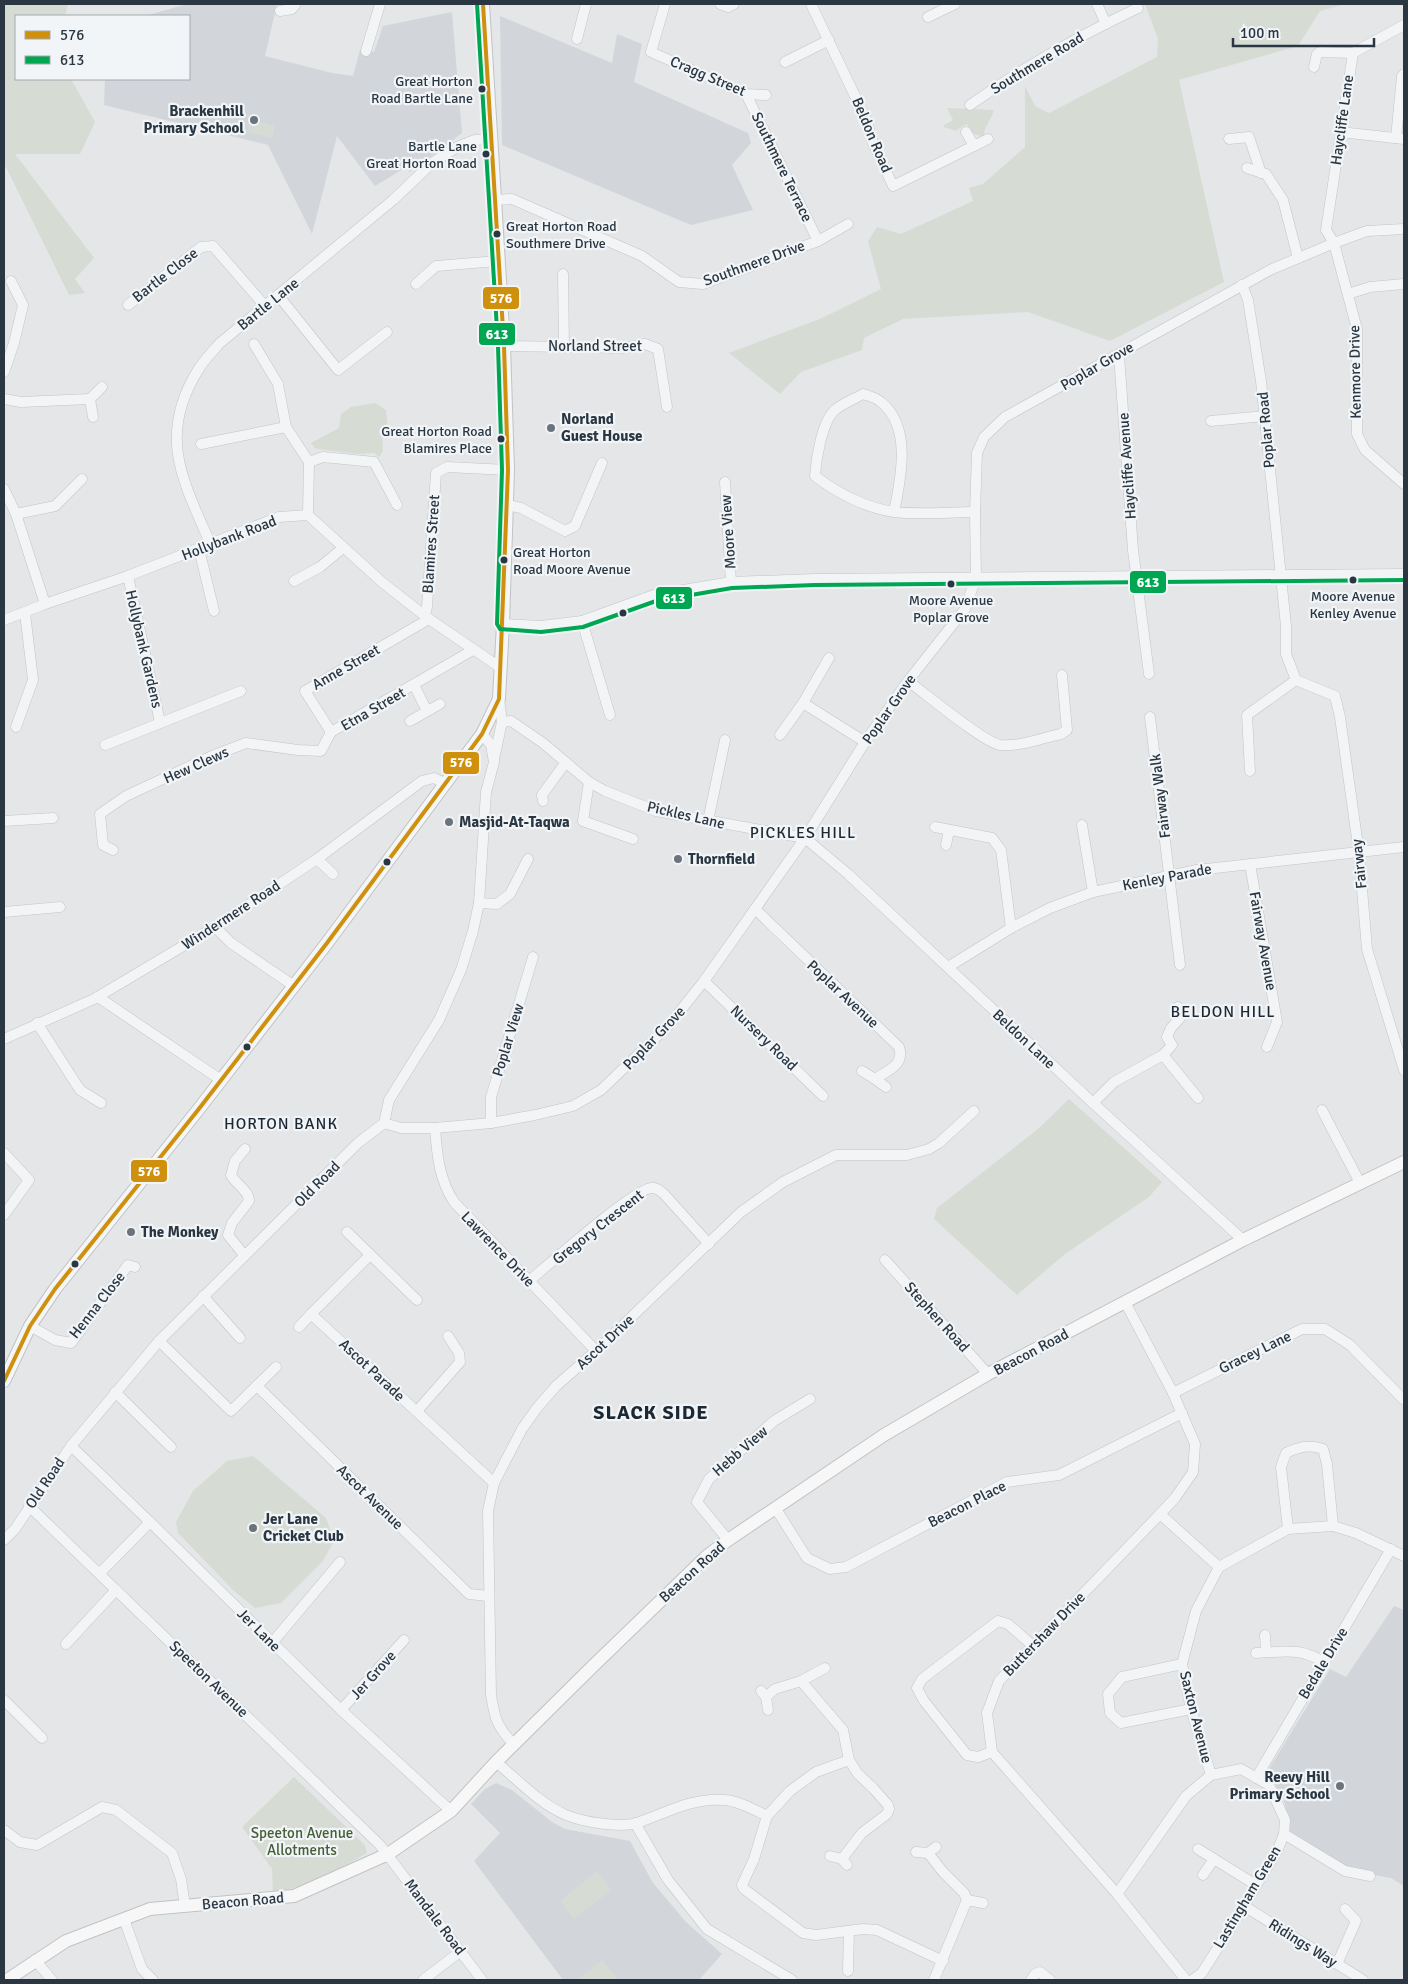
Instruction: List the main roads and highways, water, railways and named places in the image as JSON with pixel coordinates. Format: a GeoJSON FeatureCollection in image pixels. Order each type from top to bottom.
{"type":"FeatureCollection","features":[{"type":"Feature","properties":{"kind":"main road"},"geometry":{"type":"LineString","coordinates":[[4,1381],[30,1326],[56,1289],[294,986],[446,784],[482,734],[499,699],[508,470],[503,371],[504,346],[483,4]]}},
{"type":"Feature","properties":{"kind":"main road","name":"Beacon Road"},"geometry":{"type":"LineString","coordinates":[[7,1980],[66,1941],[150,1909],[294,1896],[388,1854],[451,1811],[496,1762],[707,1556],[728,1540],[884,1435],[988,1374],[1243,1240],[1404,1162]]}},
{"type":"Feature","properties":{"kind":"place","name":"Great Horton Road Bartle Lane"},"geometry":{"type":"Point","coordinates":[482,89]}},
{"type":"Feature","properties":{"kind":"place","name":"Brackenhill Primary School"},"geometry":{"type":"Point","coordinates":[254,120]}},
{"type":"Feature","properties":{"kind":"place","name":"Bartle Lane Great Horton Road"},"geometry":{"type":"Point","coordinates":[486,154]}},
{"type":"Feature","properties":{"kind":"place","name":"Great Horton Road Southmere Drive"},"geometry":{"type":"Point","coordinates":[497,234]}},
{"type":"Feature","properties":{"kind":"place","name":"Norland Guest House"},"geometry":{"type":"Point","coordinates":[551,428]}},
{"type":"Feature","properties":{"kind":"place","name":"Great Horton Road Blamires Place"},"geometry":{"type":"Point","coordinates":[501,439]}},
{"type":"Feature","properties":{"kind":"place","name":"Great Horton Road Moore Avenue"},"geometry":{"type":"Point","coordinates":[504,560]}},
{"type":"Feature","properties":{"kind":"place","name":"Moore Avenue Kenley Avenue"},"geometry":{"type":"Point","coordinates":[1353,580]}},
{"type":"Feature","properties":{"kind":"place","name":"Moore Avenue Poplar Grove"},"geometry":{"type":"Point","coordinates":[951,584]}},
{"type":"Feature","properties":{"kind":"place","name":"Masjid-At-Taqwa"},"geometry":{"type":"Point","coordinates":[449,822]}},
{"type":"Feature","properties":{"kind":"place","name":"Thornfield"},"geometry":{"type":"Point","coordinates":[678,859]}},
{"type":"Feature","properties":{"kind":"place","name":"The Monkey"},"geometry":{"type":"Point","coordinates":[131,1232]}},
{"type":"Feature","properties":{"kind":"place","name":"Jer Lane Cricket Club"},"geometry":{"type":"Point","coordinates":[253,1528]}},
{"type":"Feature","properties":{"kind":"place","name":"Reevy Hill Primary School"},"geometry":{"type":"Point","coordinates":[1340,1786]}},
{"type":"Feature","properties":{"kind":"district","name":"PICKLES HILL"},"geometry":{"type":"Point","coordinates":[803,833]}},
{"type":"Feature","properties":{"kind":"district","name":"BELDON HILL"},"geometry":{"type":"Point","coordinates":[1223,1012]}},
{"type":"Feature","properties":{"kind":"district","name":"HORTON BANK"},"geometry":{"type":"Point","coordinates":[281,1124]}},
{"type":"Feature","properties":{"kind":"district","name":"SLACK SIDE"},"geometry":{"type":"Point","coordinates":[651,1412]}},
{"type":"Feature","properties":{"kind":"park label","name":"Speeton Avenue Allotments"},"geometry":{"type":"Point","coordinates":[302,1842]}}]}
